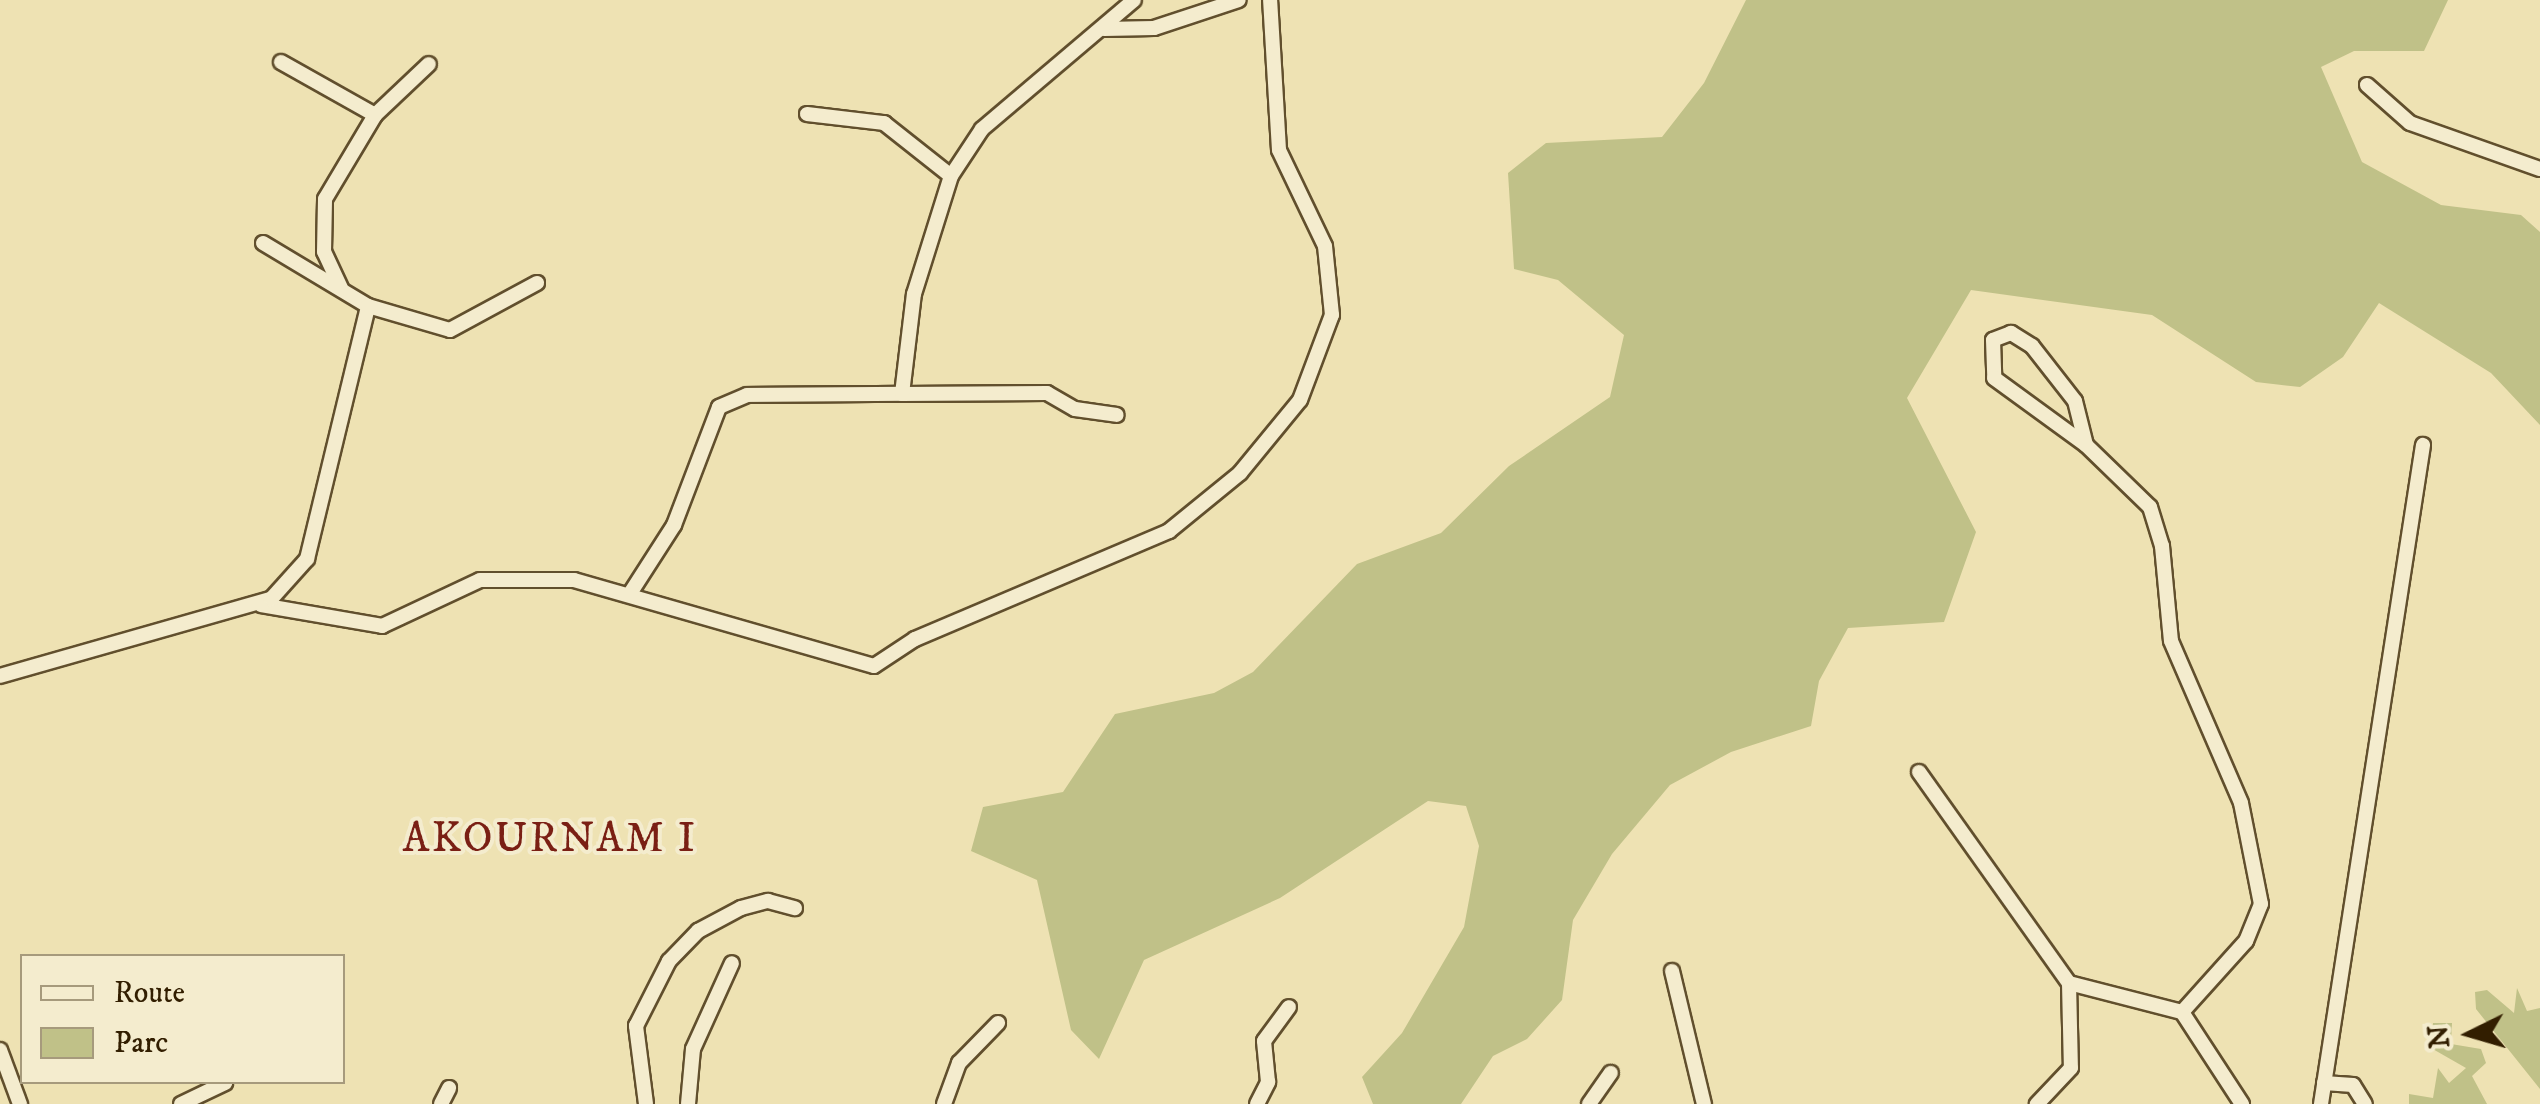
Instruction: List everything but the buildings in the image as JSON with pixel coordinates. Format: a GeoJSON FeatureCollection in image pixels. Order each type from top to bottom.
{"type":"FeatureCollection","features":[{"type":"Feature","properties":{"kind":"street"},"geometry":{"type":"LineString","coordinates":[[902,394],[914,294],[951,176],[982,128],[1134,0]]}},
{"type":"Feature","properties":{"kind":"street"},"geometry":{"type":"LineString","coordinates":[[1104,29],[1154,28],[1239,0]]}},
{"type":"Feature","properties":{"kind":"street"},"geometry":{"type":"LineString","coordinates":[[0,676],[261,605],[364,627],[498,578],[631,592],[874,666],[925,635],[1006,607],[1066,572],[1169,532],[1240,473],[1300,400],[1332,315],[1325,246],[1279,150],[1270,0]]}},
{"type":"Feature","properties":{"kind":"street"},"geometry":{"type":"LineString","coordinates":[[281,62],[375,116]]}},
{"type":"Feature","properties":{"kind":"street"},"geometry":{"type":"LineString","coordinates":[[341,288],[324,252],[325,200],[375,116],[429,64]]}},
{"type":"Feature","properties":{"kind":"street"},"geometry":{"type":"LineString","coordinates":[[2367,85],[2410,123],[2540,170]]}},
{"type":"Feature","properties":{"kind":"street"},"geometry":{"type":"LineString","coordinates":[[807,114],[884,123],[951,176]]}},
{"type":"Feature","properties":{"kind":"street"},"geometry":{"type":"LineString","coordinates":[[263,244],[368,306],[450,330],[537,283]]}},
{"type":"Feature","properties":{"kind":"street"},"geometry":{"type":"LineString","coordinates":[[261,605],[307,559],[368,306]]}},
{"type":"Feature","properties":{"kind":"street"},"geometry":{"type":"LineString","coordinates":[[2086,445],[2075,402],[2032,346],[2011,333],[1992,340],[1994,378],[2086,445],[2150,507],[2164,557],[2171,641],[2241,803],[2262,887],[2246,941],[2182,1012]]}},
{"type":"Feature","properties":{"kind":"street"},"geometry":{"type":"LineString","coordinates":[[631,592],[674,526],[719,406],[747,395],[1047,392],[1076,409],[1117,415]]}},
{"type":"Feature","properties":{"kind":"street"},"geometry":{"type":"LineString","coordinates":[[2321,1104],[2423,445]]}},
{"type":"Feature","properties":{"kind":"street"},"geometry":{"type":"LineString","coordinates":[[1919,772],[2069,984],[2071,1068],[2037,1104]]}},
{"type":"Feature","properties":{"kind":"street"},"geometry":{"type":"LineString","coordinates":[[646,1104],[636,1026],[669,961],[698,931],[741,908],[768,901],[795,908]]}},
{"type":"Feature","properties":{"kind":"street"},"geometry":{"type":"LineString","coordinates":[[688,1104],[693,1049],[732,963]]}},
{"type":"Feature","properties":{"kind":"street"},"geometry":{"type":"LineString","coordinates":[[1672,971],[1704,1104]]}},
{"type":"Feature","properties":{"kind":"street"},"geometry":{"type":"LineString","coordinates":[[2069,984],[2182,1012],[2242,1104]]}},
{"type":"Feature","properties":{"kind":"street"},"geometry":{"type":"LineString","coordinates":[[1257,1104],[1268,1082],[1264,1040],[1289,1007]]}},
{"type":"Feature","properties":{"kind":"street"},"geometry":{"type":"LineString","coordinates":[[944,1104],[959,1063],[998,1024]]}},
{"type":"Feature","properties":{"kind":"street"},"geometry":{"type":"LineString","coordinates":[[0,1050],[20,1104]]}},
{"type":"Feature","properties":{"kind":"street"},"geometry":{"type":"LineString","coordinates":[[1590,1104],[1611,1073]]}},
{"type":"Feature","properties":{"kind":"street"},"geometry":{"type":"LineString","coordinates":[[2324,1083],[2354,1085],[2365,1104]]}},
{"type":"Feature","properties":{"kind":"street"},"geometry":{"type":"LineString","coordinates":[[181,1104],[225,1084]]}},
{"type":"Feature","properties":{"kind":"street"},"geometry":{"type":"LineString","coordinates":[[441,1104],[449,1088]]}},
{"type":"Feature","properties":{"kind":"green space"},"geometry":{"type":"Polygon","coordinates":[[[1746,0],[2448,0],[2424,51],[2354,51],[2321,67],[2362,162],[2441,205],[2521,215],[2540,232],[2540,425],[2491,373],[2379,303],[2343,357],[2300,387],[2256,382],[2152,315],[1971,290],[1907,398],[1976,532],[1944,622],[1848,628],[1819,681],[1811,726],[1731,752],[1670,785],[1612,854],[1573,920],[1562,1000],[1527,1039],[1493,1056],[1461,1104],[1373,1104],[1362,1077],[1402,1033],[1464,927],[1479,846],[1466,806],[1428,801],[1280,898],[1144,960],[1099,1059],[1071,1030],[1037,880],[971,851],[983,807],[1063,792],[1115,714],[1214,693],[1253,672],[1357,564],[1441,533],[1509,466],[1610,397],[1624,335],[1558,280],[1514,269],[1508,173],[1546,143],[1662,137],[1704,83],[1746,0]]]}},
{"type":"Feature","properties":{"kind":"green space"},"geometry":{"type":"Polygon","coordinates":[[[2517,988],[2527,1011],[2540,1008],[2540,1089],[2476,1009],[2475,992],[2487,990],[2514,1013],[2517,988]]]}},
{"type":"Feature","properties":{"kind":"green space"},"geometry":{"type":"Polygon","coordinates":[[[2433,1023],[2452,1023],[2451,1044],[2481,1049],[2486,1063],[2472,1076],[2487,1104],[2409,1104],[2409,1094],[2433,1098],[2438,1068],[2449,1083],[2466,1068],[2431,1048],[2433,1023]]]}},
{"type":"Feature","properties":{"kind":"district","name":"AKOURNAM I"},"geometry":{"type":"Point","coordinates":[550,839]}}]}
